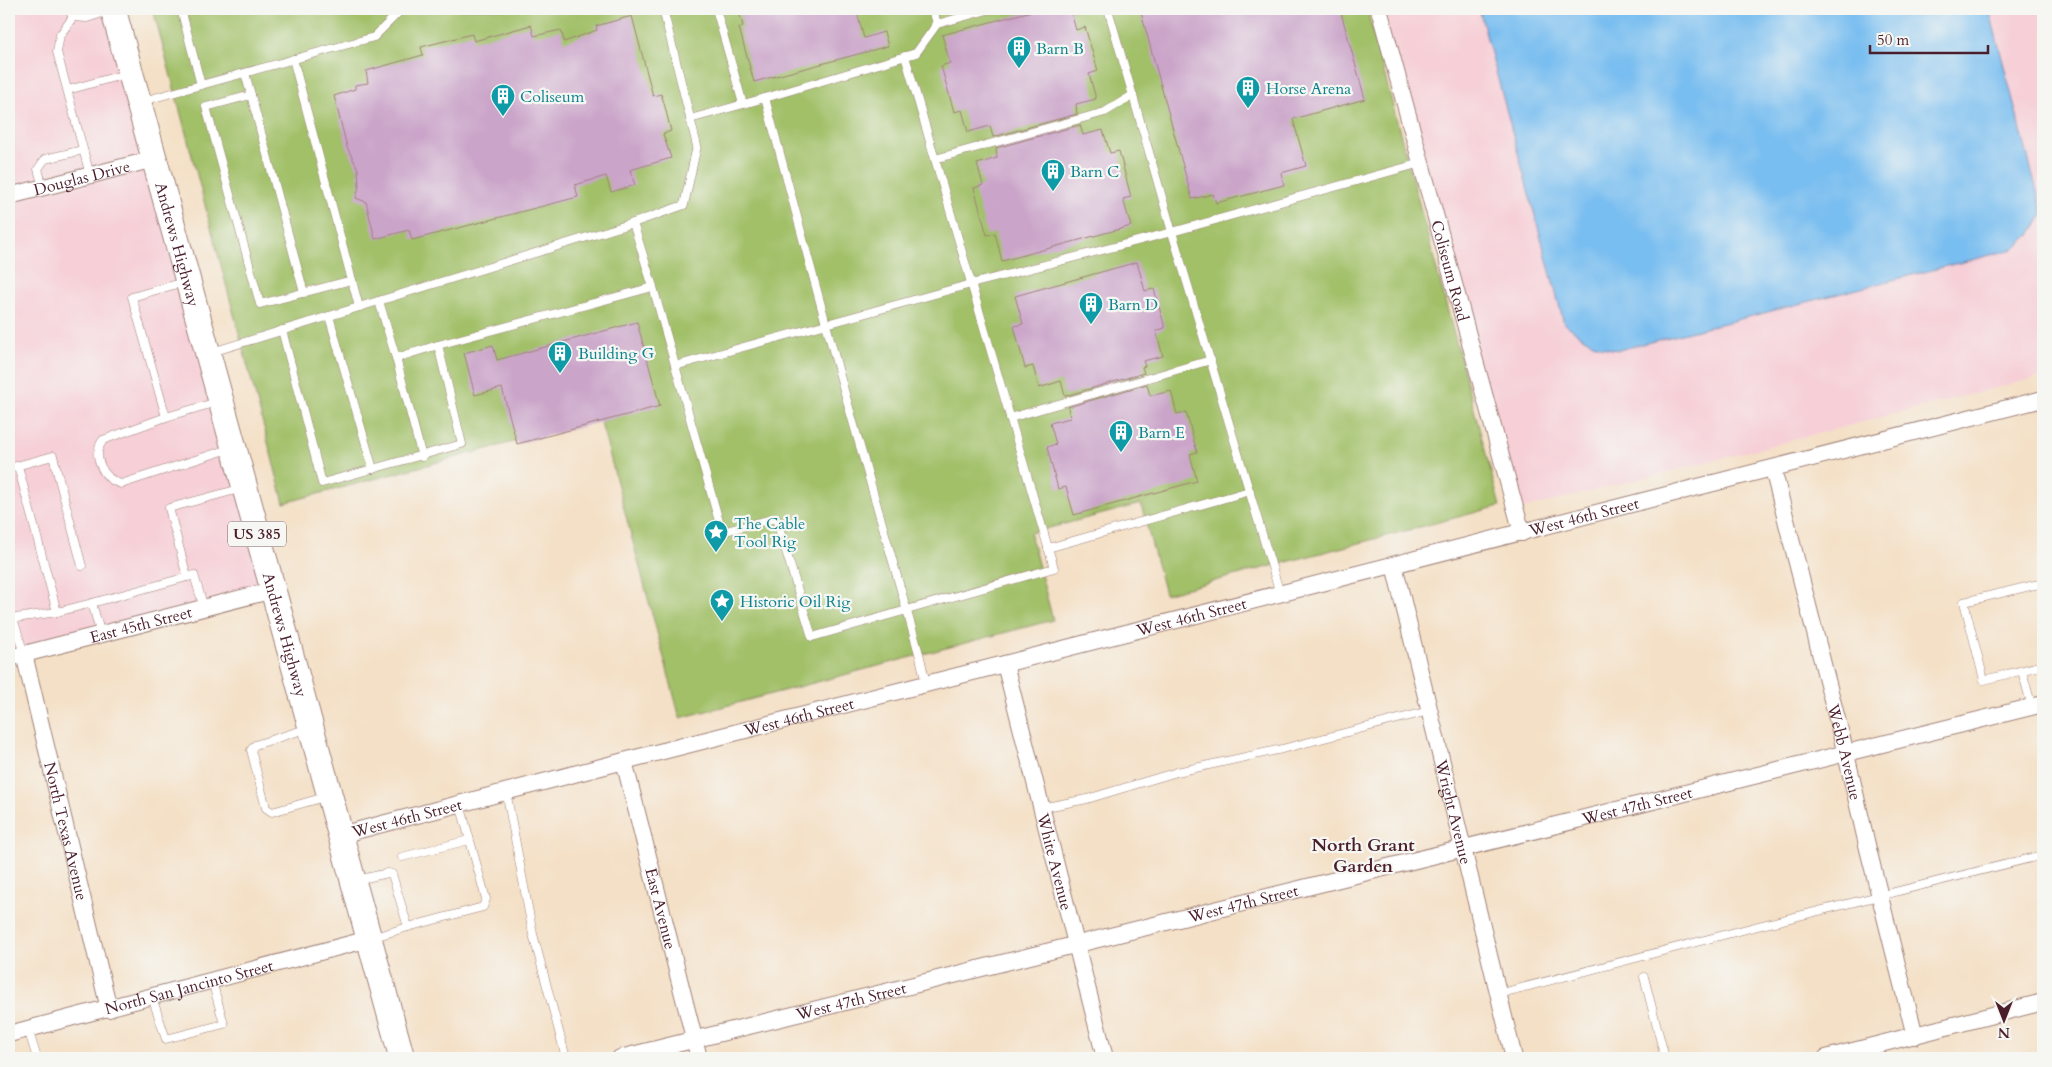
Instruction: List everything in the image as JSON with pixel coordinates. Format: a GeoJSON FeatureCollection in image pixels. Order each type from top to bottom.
{"type":"FeatureCollection","features":[{"type":"Feature","properties":{"kind":"main road","name":"Andrews Highway"},"geometry":{"type":"LineString","coordinates":[[113,9],[402,1058]]}},
{"type":"Feature","properties":{"kind":"street","name":"Coliseum Road"},"geometry":{"type":"LineString","coordinates":[[1379,9],[1522,533]]}},
{"type":"Feature","properties":{"kind":"street","name":"Douglas Drive"},"geometry":{"type":"LineString","coordinates":[[9,196],[154,159]]}},
{"type":"Feature","properties":{"kind":"street","name":"West 46th Street"},"geometry":{"type":"LineString","coordinates":[[340,835],[2043,400]]}},
{"type":"Feature","properties":{"kind":"street","name":"Webb Avenue"},"geometry":{"type":"LineString","coordinates":[[1773,469],[1846,754],[1915,1036]]}},
{"type":"Feature","properties":{"kind":"street","name":"Wright Avenue"},"geometry":{"type":"LineString","coordinates":[[1394,565],[1514,1058]]}},
{"type":"Feature","properties":{"kind":"street","name":"East 45th Street"},"geometry":{"type":"LineString","coordinates":[[16,656],[273,590]]}},
{"type":"Feature","properties":{"kind":"street","name":"North Texas Avenue"},"geometry":{"type":"LineString","coordinates":[[16,656],[109,1009]]}},
{"type":"Feature","properties":{"kind":"street","name":"White Avenue"},"geometry":{"type":"LineString","coordinates":[[1005,664],[1104,1058]]}},
{"type":"Feature","properties":{"kind":"street","name":"West 47th Street"},"geometry":{"type":"LineString","coordinates":[[620,1058],[2038,705]]}},
{"type":"Feature","properties":{"kind":"street","name":"East Avenue"},"geometry":{"type":"LineString","coordinates":[[624,761],[699,1058]]}},
{"type":"Feature","properties":{"kind":"street","name":"North San Jancinto Street"},"geometry":{"type":"LineString","coordinates":[[9,1034],[152,998],[369,939]]}},
{"type":"Feature","properties":{"kind":"street"},"geometry":{"type":"LineString","coordinates":[[1826,1058],[2043,1002]]}},
{"type":"Feature","properties":{"kind":"lane"},"geometry":{"type":"LineString","coordinates":[[68,9],[73,17]]}},
{"type":"Feature","properties":{"kind":"lane"},"geometry":{"type":"LineString","coordinates":[[73,17],[87,18],[113,9]]}},
{"type":"Feature","properties":{"kind":"lane"},"geometry":{"type":"LineString","coordinates":[[181,9],[201,85]]}},
{"type":"Feature","properties":{"kind":"lane"},"geometry":{"type":"LineString","coordinates":[[139,103],[374,36],[402,9]]}},
{"type":"Feature","properties":{"kind":"lane"},"geometry":{"type":"LineString","coordinates":[[208,353],[633,223],[684,204],[697,146],[663,9]]}},
{"type":"Feature","properties":{"kind":"lane"},"geometry":{"type":"LineString","coordinates":[[716,9],[743,104]]}},
{"type":"Feature","properties":{"kind":"lane"},"geometry":{"type":"LineString","coordinates":[[933,9],[937,24]]}},
{"type":"Feature","properties":{"kind":"lane"},"geometry":{"type":"LineString","coordinates":[[690,119],[916,53],[937,24],[991,9]]}},
{"type":"Feature","properties":{"kind":"lane"},"geometry":{"type":"LineString","coordinates":[[1108,9],[1172,232],[1280,594]]}},
{"type":"Feature","properties":{"kind":"lane"},"geometry":{"type":"LineString","coordinates":[[73,17],[60,36],[58,52],[90,175]]}},
{"type":"Feature","properties":{"kind":"lane"},"geometry":{"type":"LineString","coordinates":[[633,223],[653,287],[722,532],[776,518],[812,637],[1054,568],[905,56]]}},
{"type":"Feature","properties":{"kind":"lane"},"geometry":{"type":"LineString","coordinates":[[293,59],[359,307]]}},
{"type":"Feature","properties":{"kind":"lane"},"geometry":{"type":"LineString","coordinates":[[68,90],[130,73]]}},
{"type":"Feature","properties":{"kind":"lane"},"geometry":{"type":"LineString","coordinates":[[246,73],[304,293]]}},
{"type":"Feature","properties":{"kind":"lane"},"geometry":{"type":"LineString","coordinates":[[251,95],[206,107],[260,304],[352,280]]}},
{"type":"Feature","properties":{"kind":"lane"},"geometry":{"type":"LineString","coordinates":[[935,159],[1105,112],[1133,95]]}},
{"type":"Feature","properties":{"kind":"lane"},"geometry":{"type":"LineString","coordinates":[[765,98],[781,164],[810,258],[926,684]]}},
{"type":"Feature","properties":{"kind":"lane"},"geometry":{"type":"LineString","coordinates":[[43,187],[38,170],[45,159],[83,150]]}},
{"type":"Feature","properties":{"kind":"lane"},"geometry":{"type":"LineString","coordinates":[[675,366],[1421,163]]}},
{"type":"Feature","properties":{"kind":"lane"},"geometry":{"type":"LineString","coordinates":[[166,417],[132,297],[188,281]]}},
{"type":"Feature","properties":{"kind":"lane"},"geometry":{"type":"LineString","coordinates":[[396,358],[653,287]]}},
{"type":"Feature","properties":{"kind":"lane"},"geometry":{"type":"LineString","coordinates":[[379,300],[422,456]]}},
{"type":"Feature","properties":{"kind":"lane"},"geometry":{"type":"LineString","coordinates":[[329,316],[373,469]]}},
{"type":"Feature","properties":{"kind":"lane"},"geometry":{"type":"LineString","coordinates":[[282,330],[322,484],[462,444],[438,345]]}},
{"type":"Feature","properties":{"kind":"lane"},"geometry":{"type":"LineString","coordinates":[[1010,418],[1210,360]]}},
{"type":"Feature","properties":{"kind":"lane"},"geometry":{"type":"LineString","coordinates":[[221,400],[166,417],[104,440],[98,447],[98,459],[111,481],[121,484],[234,448]]}},
{"type":"Feature","properties":{"kind":"lane"},"geometry":{"type":"LineString","coordinates":[[9,468],[53,456],[82,566]]}},
{"type":"Feature","properties":{"kind":"lane"},"geometry":{"type":"LineString","coordinates":[[18,466],[57,612]]}},
{"type":"Feature","properties":{"kind":"lane"},"geometry":{"type":"LineString","coordinates":[[187,577],[169,508],[245,487]]}},
{"type":"Feature","properties":{"kind":"lane"},"geometry":{"type":"LineString","coordinates":[[1048,548],[1250,491]]}},
{"type":"Feature","properties":{"kind":"lane"},"geometry":{"type":"LineString","coordinates":[[16,656],[11,619],[57,612],[194,574],[204,608]]}},
{"type":"Feature","properties":{"kind":"lane"},"geometry":{"type":"LineString","coordinates":[[2043,583],[1964,602],[1984,680],[2043,665]]}},
{"type":"Feature","properties":{"kind":"lane"},"geometry":{"type":"LineString","coordinates":[[92,603],[101,635]]}},
{"type":"Feature","properties":{"kind":"lane"},"geometry":{"type":"LineString","coordinates":[[2022,671],[2038,705]]}},
{"type":"Feature","properties":{"kind":"lane"},"geometry":{"type":"LineString","coordinates":[[1041,808],[1088,799],[1177,772],[1282,749],[1429,711]]}},
{"type":"Feature","properties":{"kind":"lane"},"geometry":{"type":"LineString","coordinates":[[311,727],[255,745],[251,750],[266,808],[272,812],[330,795]]}},
{"type":"Feature","properties":{"kind":"lane"},"geometry":{"type":"LineString","coordinates":[[506,792],[533,934],[566,1058]]}},
{"type":"Feature","properties":{"kind":"lane"},"geometry":{"type":"LineString","coordinates":[[369,939],[408,926],[483,907],[486,898],[460,804]]}},
{"type":"Feature","properties":{"kind":"lane"},"geometry":{"type":"LineString","coordinates":[[402,857],[469,840]]}},
{"type":"Feature","properties":{"kind":"lane"},"geometry":{"type":"LineString","coordinates":[[1498,994],[1749,928],[2043,855]]}},
{"type":"Feature","properties":{"kind":"lane"},"geometry":{"type":"LineString","coordinates":[[353,881],[388,873],[392,874],[408,926]]}},
{"type":"Feature","properties":{"kind":"lane"},"geometry":{"type":"LineString","coordinates":[[1644,977],[1665,1058]]}},
{"type":"Feature","properties":{"kind":"lane"},"geometry":{"type":"LineString","coordinates":[[152,998],[166,1038],[224,1024],[212,981]]}},
{"type":"Feature","properties":{"kind":"lane"},"geometry":{"type":"LineString","coordinates":[[28,1029],[37,1058]]}},
{"type":"Feature","properties":{"kind":"shaded area"},"geometry":{"type":"Polygon","coordinates":[[[9,9],[113,9],[273,590],[9,659],[9,9]]]}},
{"type":"Feature","properties":{"kind":"shaded area"},"geometry":{"type":"Polygon","coordinates":[[[1378,9],[2043,9],[2043,376],[1515,511],[1378,9]]]}},
{"type":"Feature","properties":{"kind":"green space"},"geometry":{"type":"Polygon","coordinates":[[[153,9],[1367,9],[1500,506],[1165,594],[1141,504],[1030,533],[1053,620],[680,718],[600,419],[284,503],[153,9]]]}},
{"type":"Feature","properties":{"kind":"water"},"geometry":{"type":"Polygon","coordinates":[[[1479,9],[1989,9],[2043,214],[2030,235],[2014,249],[1619,350],[1603,347],[1583,337],[1564,323],[1479,9]]]}},
{"type":"Feature","properties":{"kind":"building"},"geometry":{"type":"Polygon","coordinates":[[[738,9],[856,9],[864,38],[884,32],[888,46],[754,82],[739,28],[743,26],[738,9]]]}},
{"type":"Feature","properties":{"kind":"building","name":"Barn B"},"geometry":{"type":"Polygon","coordinates":[[[1039,9],[1070,9],[1076,30],[1085,27],[1098,71],[1089,74],[1096,99],[1076,104],[1077,114],[993,137],[990,126],[968,132],[962,110],[954,112],[941,66],[950,63],[942,35],[1039,9]]]}},
{"type":"Feature","properties":{"kind":"building","name":"Horse Arena"},"geometry":{"type":"Polygon","coordinates":[[[1140,9],[1340,9],[1365,99],[1293,119],[1306,166],[1281,173],[1284,185],[1216,203],[1213,194],[1192,199],[1140,9]]]}},
{"type":"Feature","properties":{"kind":"building","name":"Coliseum"},"geometry":{"type":"Polygon","coordinates":[[[632,16],[653,96],[661,94],[664,103],[671,131],[663,134],[671,158],[630,170],[635,185],[611,192],[606,176],[575,185],[578,197],[412,240],[409,230],[375,239],[366,202],[356,198],[359,186],[358,169],[347,147],[334,96],[355,89],[355,85],[368,83],[366,71],[423,55],[421,47],[472,34],[474,41],[531,25],[534,36],[561,30],[564,42],[597,30],[596,26],[632,16]]]}},
{"type":"Feature","properties":{"kind":"building","name":"Barn C"},"geometry":{"type":"Polygon","coordinates":[[[1080,125],[1083,135],[1103,130],[1110,153],[1119,151],[1131,197],[1123,199],[1131,226],[1002,261],[995,233],[987,235],[974,188],[983,185],[977,164],[997,158],[996,148],[1080,125]]]}},
{"type":"Feature","properties":{"kind":"building","name":"Barn D"},"geometry":{"type":"Polygon","coordinates":[[[1137,262],[1145,291],[1154,289],[1165,328],[1156,331],[1163,356],[1143,361],[1145,366],[1142,367],[1144,373],[1065,396],[1061,381],[1039,388],[1033,366],[1025,368],[1014,326],[1023,324],[1015,296],[1137,262]]]}},
{"type":"Feature","properties":{"kind":"building","name":"Building G"},"geometry":{"type":"Polygon","coordinates":[[[637,322],[660,406],[517,444],[502,388],[475,395],[464,353],[493,345],[497,360],[637,322]]]}},
{"type":"Feature","properties":{"kind":"building","name":"Barn E"},"geometry":{"type":"Polygon","coordinates":[[[1147,384],[1150,396],[1171,391],[1177,414],[1186,412],[1197,452],[1190,454],[1197,481],[1074,515],[1066,487],[1058,489],[1047,447],[1056,444],[1050,423],[1070,418],[1068,407],[1147,384]]]}},
{"type":"Feature","properties":{"kind":"place","name":"Barn B"},"geometry":{"type":"Point","coordinates":[1019,69]}},
{"type":"Feature","properties":{"kind":"place","name":"Horse Arena"},"geometry":{"type":"Point","coordinates":[1248,109]}},
{"type":"Feature","properties":{"kind":"place","name":"Coliseum"},"geometry":{"type":"Point","coordinates":[503,117]}},
{"type":"Feature","properties":{"kind":"place","name":"Barn C"},"geometry":{"type":"Point","coordinates":[1053,192]}},
{"type":"Feature","properties":{"kind":"place","name":"Barn D"},"geometry":{"type":"Point","coordinates":[1091,325]}},
{"type":"Feature","properties":{"kind":"place","name":"Building G"},"geometry":{"type":"Point","coordinates":[560,374]}},
{"type":"Feature","properties":{"kind":"place","name":"Barn E"},"geometry":{"type":"Point","coordinates":[1121,453]}},
{"type":"Feature","properties":{"kind":"place","name":"The Cable Tool Rig"},"geometry":{"type":"Point","coordinates":[716,553]}},
{"type":"Feature","properties":{"kind":"place","name":"Historic Oil Rig"},"geometry":{"type":"Point","coordinates":[722,622]}},
{"type":"Feature","properties":{"kind":"district","name":"North Grant Garden"},"geometry":{"type":"Point","coordinates":[1363,855]}}]}
